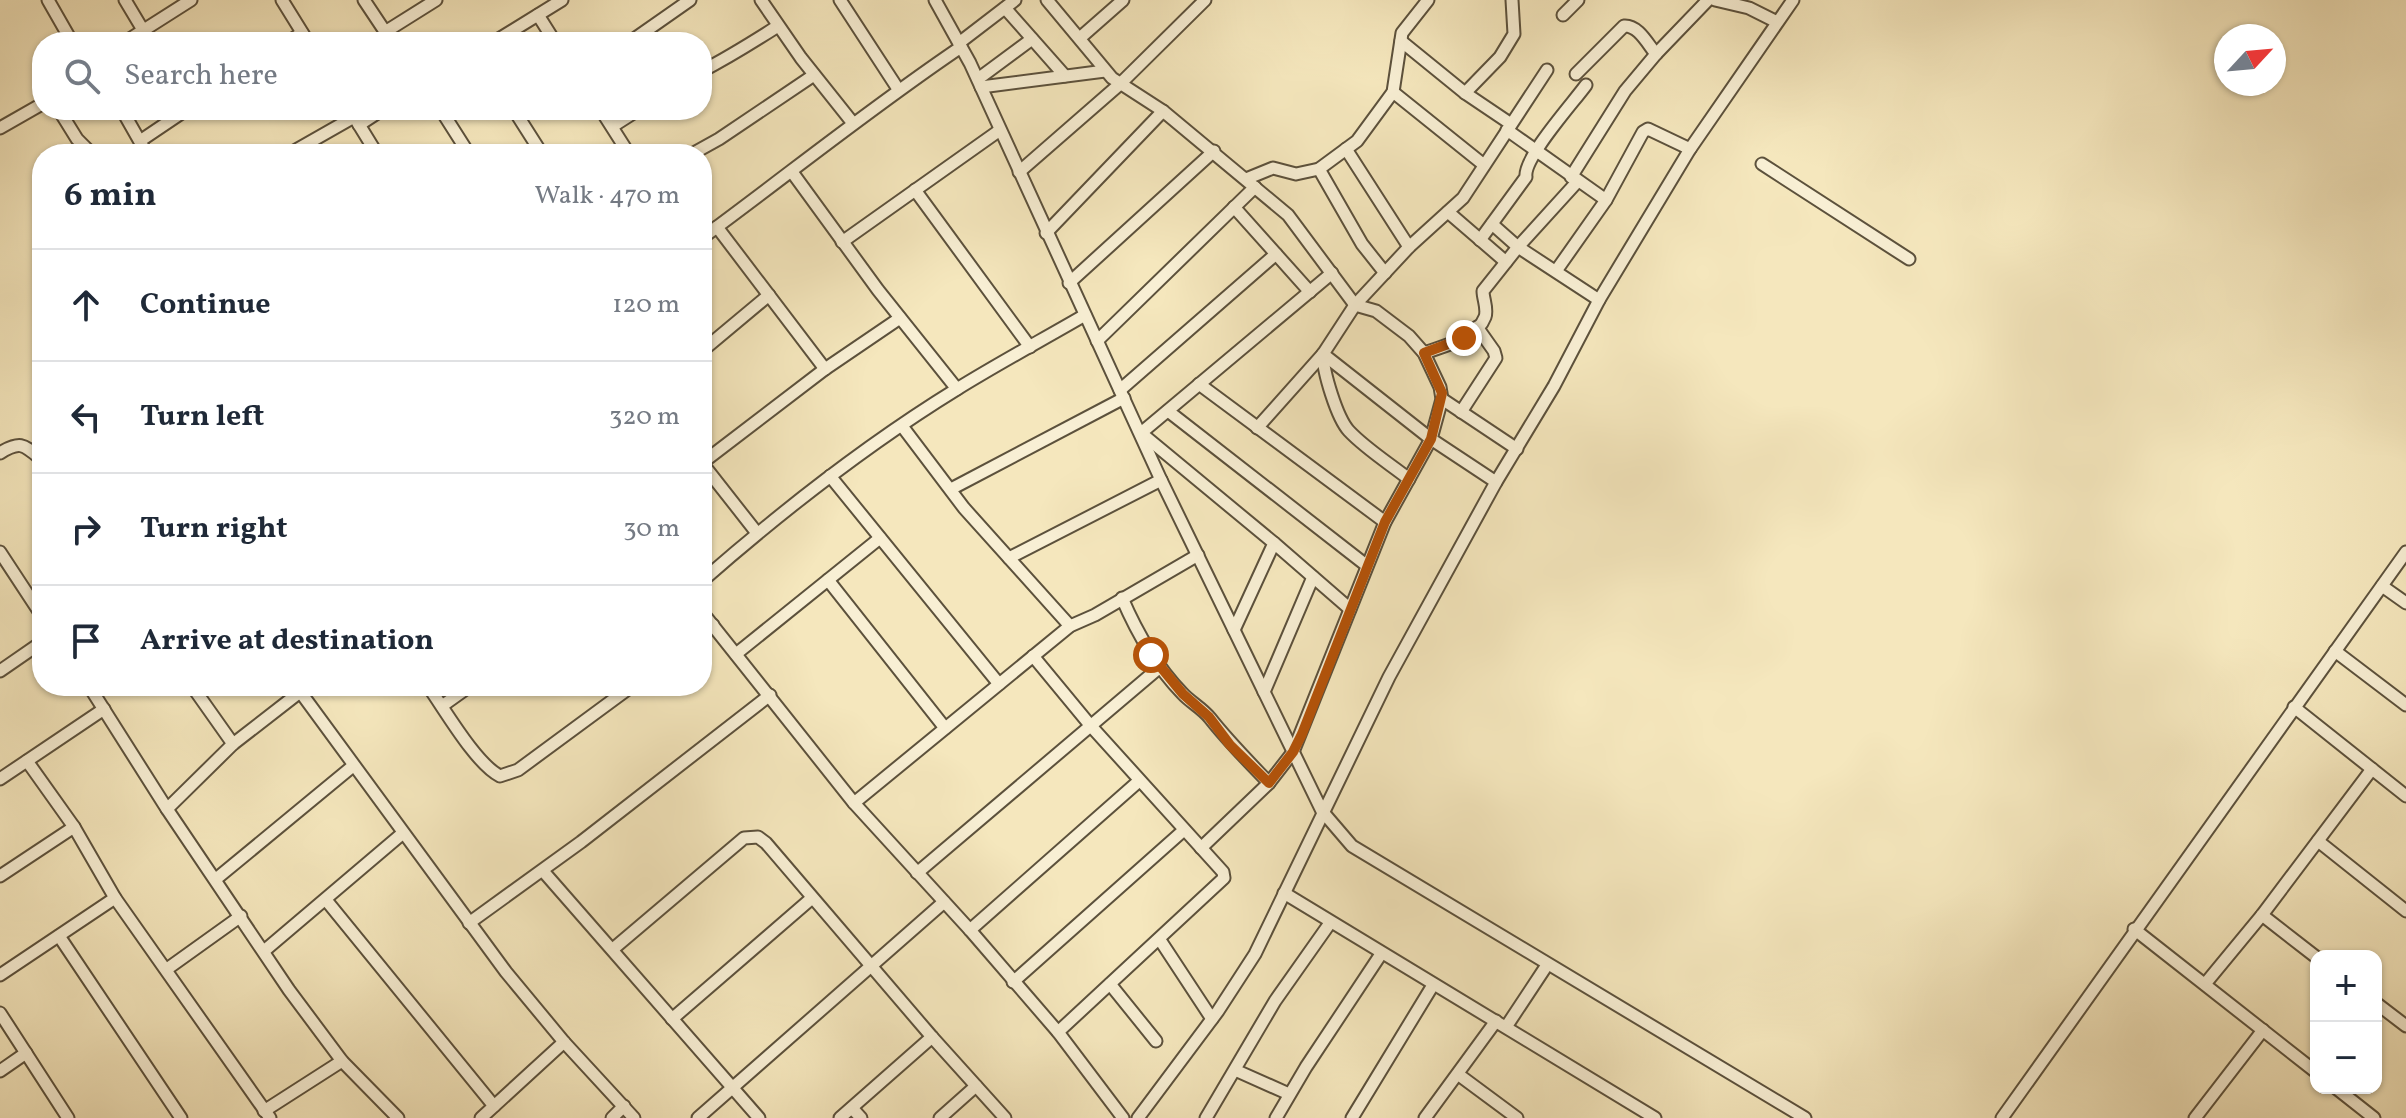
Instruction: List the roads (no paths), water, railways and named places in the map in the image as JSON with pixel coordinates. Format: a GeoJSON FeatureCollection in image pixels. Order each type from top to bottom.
{"type":"FeatureCollection","features":[{"type":"Feature","properties":{"kind":"street"},"geometry":{"type":"LineString","coordinates":[[48,0],[66,32]]}},
{"type":"Feature","properties":{"kind":"street"},"geometry":{"type":"LineString","coordinates":[[125,0],[143,30]]}},
{"type":"Feature","properties":{"kind":"street"},"geometry":{"type":"LineString","coordinates":[[140,32],[191,0]]}},
{"type":"Feature","properties":{"kind":"street"},"geometry":{"type":"LineString","coordinates":[[282,0],[302,32]]}},
{"type":"Feature","properties":{"kind":"street"},"geometry":{"type":"LineString","coordinates":[[364,0],[385,32]]}},
{"type":"Feature","properties":{"kind":"street"},"geometry":{"type":"LineString","coordinates":[[394,32],[436,0]]}},
{"type":"Feature","properties":{"kind":"street"},"geometry":{"type":"LineString","coordinates":[[510,32],[562,0]]}},
{"type":"Feature","properties":{"kind":"street"},"geometry":{"type":"LineString","coordinates":[[644,32],[690,0]]}},
{"type":"Feature","properties":{"kind":"street"},"geometry":{"type":"LineString","coordinates":[[761,0],[852,122]]}},
{"type":"Feature","properties":{"kind":"street"},"geometry":{"type":"LineString","coordinates":[[840,0],[898,89]]}},
{"type":"Feature","properties":{"kind":"street"},"geometry":{"type":"LineString","coordinates":[[712,231],[792,172],[852,122],[960,45],[1015,0]]}},
{"type":"Feature","properties":{"kind":"street"},"geometry":{"type":"LineString","coordinates":[[1047,0],[1081,37],[1105,71],[1214,151],[1288,215],[1355,305],[1368,307],[1396,324],[1424,353],[1440,387],[1442,399],[1431,439],[1385,522],[1366,565],[1306,726],[1293,752],[1269,783],[1201,848]]}},
{"type":"Feature","properties":{"kind":"street"},"geometry":{"type":"LineString","coordinates":[[1081,37],[1123,0]]}},
{"type":"Feature","properties":{"kind":"street"},"geometry":{"type":"LineString","coordinates":[[1019,172],[1120,84],[1205,0]]}},
{"type":"Feature","properties":{"kind":"street"},"geometry":{"type":"LineString","coordinates":[[1097,341],[1234,207],[1250,183],[1273,168],[1296,174],[1319,169],[1357,141],[1393,92],[1406,27],[1428,0]]}},
{"type":"Feature","properties":{"kind":"street"},"geometry":{"type":"LineString","coordinates":[[1465,93],[1500,57],[1514,34],[1512,0]]}},
{"type":"Feature","properties":{"kind":"street"},"geometry":{"type":"LineString","coordinates":[[1563,15],[1578,0]]}},
{"type":"Feature","properties":{"kind":"street"},"geometry":{"type":"LineString","coordinates":[[1424,353],[1464,338],[1477,327],[1487,312],[1483,291],[1574,179],[1624,96],[1656,54],[1708,0]]}},
{"type":"Feature","properties":{"kind":"street"},"geometry":{"type":"LineString","coordinates":[[1715,0],[1749,8],[1777,22]]}},
{"type":"Feature","properties":{"kind":"street"},"geometry":{"type":"LineString","coordinates":[[1138,1118],[1212,1019],[1255,954],[1389,677],[1496,482],[1554,386],[1599,300],[1690,149],[1793,0]]}},
{"type":"Feature","properties":{"kind":"street"},"geometry":{"type":"LineString","coordinates":[[937,2],[980,83],[1161,480],[1322,811],[1352,846],[1802,1117]]}},
{"type":"Feature","properties":{"kind":"street"},"geometry":{"type":"LineString","coordinates":[[1005,8],[1065,76]]}},
{"type":"Feature","properties":{"kind":"street"},"geometry":{"type":"LineString","coordinates":[[538,15],[549,32]]}},
{"type":"Feature","properties":{"kind":"street"},"geometry":{"type":"LineString","coordinates":[[1576,74],[1628,25],[1634,27],[1656,54]]}},
{"type":"Feature","properties":{"kind":"street"},"geometry":{"type":"LineString","coordinates":[[712,66],[778,26]]}},
{"type":"Feature","properties":{"kind":"street"},"geometry":{"type":"LineString","coordinates":[[980,83],[1032,39]]}},
{"type":"Feature","properties":{"kind":"street"},"geometry":{"type":"LineString","coordinates":[[1401,41],[1536,152],[1606,200]]}},
{"type":"Feature","properties":{"kind":"street"},"geometry":{"type":"LineString","coordinates":[[1257,428],[1323,354],[1355,305],[1409,247],[1463,198],[1547,70]]}},
{"type":"Feature","properties":{"kind":"street"},"geometry":{"type":"LineString","coordinates":[[980,83],[1105,71]]}},
{"type":"Feature","properties":{"kind":"street"},"geometry":{"type":"LineString","coordinates":[[710,144],[814,75]]}},
{"type":"Feature","properties":{"kind":"street"},"geometry":{"type":"LineString","coordinates":[[1480,240],[1527,177],[1525,172],[1536,152],[1586,85]]}},
{"type":"Feature","properties":{"kind":"street"},"geometry":{"type":"LineString","coordinates":[[1393,92],[1484,165]]}},
{"type":"Feature","properties":{"kind":"street"},"geometry":{"type":"LineString","coordinates":[[0,128],[32,110]]}},
{"type":"Feature","properties":{"kind":"street"},"geometry":{"type":"LineString","coordinates":[[1046,233],[1163,111]]}},
{"type":"Feature","properties":{"kind":"street"},"geometry":{"type":"LineString","coordinates":[[65,120],[82,144]]}},
{"type":"Feature","properties":{"kind":"street"},"geometry":{"type":"LineString","coordinates":[[128,120],[142,144]]}},
{"type":"Feature","properties":{"kind":"street"},"geometry":{"type":"LineString","coordinates":[[140,141],[171,120]]}},
{"type":"Feature","properties":{"kind":"street"},"geometry":{"type":"LineString","coordinates":[[307,144],[349,120]]}},
{"type":"Feature","properties":{"kind":"street"},"geometry":{"type":"LineString","coordinates":[[356,120],[371,144]]}},
{"type":"Feature","properties":{"kind":"street"},"geometry":{"type":"LineString","coordinates":[[447,120],[463,144]]}},
{"type":"Feature","properties":{"kind":"street"},"geometry":{"type":"LineString","coordinates":[[520,120],[536,144]]}},
{"type":"Feature","properties":{"kind":"street"},"geometry":{"type":"LineString","coordinates":[[608,120],[623,144]]}},
{"type":"Feature","properties":{"kind":"street"},"geometry":{"type":"LineString","coordinates":[[613,126],[622,120]]}},
{"type":"Feature","properties":{"kind":"street"},"geometry":{"type":"LineString","coordinates":[[842,242],[1000,130]]}},
{"type":"Feature","properties":{"kind":"street"},"geometry":{"type":"LineString","coordinates":[[1556,271],[1606,200],[1645,130],[1690,149]]}},
{"type":"Feature","properties":{"kind":"street"},"geometry":{"type":"LineString","coordinates":[[1346,149],[1409,247]]}},
{"type":"Feature","properties":{"kind":"street"},"geometry":{"type":"LineString","coordinates":[[1069,283],[1214,151]]}},
{"type":"Feature","properties":{"kind":"street"},"geometry":{"type":"LineString","coordinates":[[1762,164],[1909,259]]}},
{"type":"Feature","properties":{"kind":"street"},"geometry":{"type":"LineString","coordinates":[[1319,169],[1362,244],[1385,273]]}},
{"type":"Feature","properties":{"kind":"street"},"geometry":{"type":"LineString","coordinates":[[792,172],[842,242],[957,389]]}},
{"type":"Feature","properties":{"kind":"street"},"geometry":{"type":"LineString","coordinates":[[915,190],[1030,347]]}},
{"type":"Feature","properties":{"kind":"street"},"geometry":{"type":"LineString","coordinates":[[1234,207],[1310,292]]}},
{"type":"Feature","properties":{"kind":"street"},"geometry":{"type":"LineString","coordinates":[[1448,212],[1506,262]]}},
{"type":"Feature","properties":{"kind":"street"},"geometry":{"type":"LineString","coordinates":[[1492,224],[1518,247],[1599,300]]}},
{"type":"Feature","properties":{"kind":"street"},"geometry":{"type":"LineString","coordinates":[[717,227],[825,369]]}},
{"type":"Feature","properties":{"kind":"street"},"geometry":{"type":"LineString","coordinates":[[951,489],[1122,394],[1276,254]]}},
{"type":"Feature","properties":{"kind":"street"},"geometry":{"type":"LineString","coordinates":[[1141,433],[1332,273]]}},
{"type":"Feature","properties":{"kind":"street"},"geometry":{"type":"LineString","coordinates":[[712,343],[769,295]]}},
{"type":"Feature","properties":{"kind":"street"},"geometry":{"type":"LineString","coordinates":[[712,572],[830,476],[902,426],[957,389],[1085,315]]}},
{"type":"Feature","properties":{"kind":"street"},"geometry":{"type":"LineString","coordinates":[[712,455],[825,369],[900,318]]}},
{"type":"Feature","properties":{"kind":"street"},"geometry":{"type":"LineString","coordinates":[[1461,412],[1496,358],[1477,327]]}},
{"type":"Feature","properties":{"kind":"street"},"geometry":{"type":"LineString","coordinates":[[1323,354],[1431,439],[1496,482]]}},
{"type":"Feature","properties":{"kind":"street"},"geometry":{"type":"LineString","coordinates":[[1323,354],[1323,363],[1343,422],[1350,432],[1409,479]]}},
{"type":"Feature","properties":{"kind":"street"},"geometry":{"type":"LineString","coordinates":[[1199,384],[1385,522]]}},
{"type":"Feature","properties":{"kind":"street"},"geometry":{"type":"LineString","coordinates":[[1442,399],[1517,449]]}},
{"type":"Feature","properties":{"kind":"street"},"geometry":{"type":"LineString","coordinates":[[1168,411],[1366,565]]}},
{"type":"Feature","properties":{"kind":"street"},"geometry":{"type":"LineString","coordinates":[[902,426],[951,489],[1070,626]]}},
{"type":"Feature","properties":{"kind":"street"},"geometry":{"type":"LineString","coordinates":[[1141,433],[1350,609]]}},
{"type":"Feature","properties":{"kind":"street"},"geometry":{"type":"LineString","coordinates":[[0,453],[14,444],[22,445],[32,452]]}},
{"type":"Feature","properties":{"kind":"street"},"geometry":{"type":"LineString","coordinates":[[712,476],[757,533]]}},
{"type":"Feature","properties":{"kind":"street"},"geometry":{"type":"LineString","coordinates":[[830,476],[999,684]]}},
{"type":"Feature","properties":{"kind":"street"},"geometry":{"type":"LineString","coordinates":[[1009,558],[1161,480]]}},
{"type":"Feature","properties":{"kind":"street"},"geometry":{"type":"LineString","coordinates":[[736,654],[880,538]]}},
{"type":"Feature","properties":{"kind":"street"},"geometry":{"type":"LineString","coordinates":[[1234,630],[1274,543]]}},
{"type":"Feature","properties":{"kind":"street"},"geometry":{"type":"LineString","coordinates":[[0,552],[4,567],[32,603]]}},
{"type":"Feature","properties":{"kind":"street"},"geometry":{"type":"LineString","coordinates":[[2002,1118],[2406,552]]}},
{"type":"Feature","properties":{"kind":"street"},"geometry":{"type":"LineString","coordinates":[[854,803],[1070,626],[1198,555]]}},
{"type":"Feature","properties":{"kind":"street"},"geometry":{"type":"LineString","coordinates":[[1264,692],[1313,577]]}},
{"type":"Feature","properties":{"kind":"street"},"geometry":{"type":"LineString","coordinates":[[828,580],[945,728]]}},
{"type":"Feature","properties":{"kind":"street"},"geometry":{"type":"LineString","coordinates":[[2382,586],[2406,603]]}},
{"type":"Feature","properties":{"kind":"street"},"geometry":{"type":"LineString","coordinates":[[1122,598],[1135,630],[1160,667],[1269,783]]}},
{"type":"Feature","properties":{"kind":"street"},"geometry":{"type":"LineString","coordinates":[[713,625],[854,803],[1058,1032],[1123,1118]]}},
{"type":"Feature","properties":{"kind":"street"},"geometry":{"type":"LineString","coordinates":[[0,671],[32,649]]}},
{"type":"Feature","properties":{"kind":"street"},"geometry":{"type":"LineString","coordinates":[[2335,651],[2406,705]]}},
{"type":"Feature","properties":{"kind":"street"},"geometry":{"type":"LineString","coordinates":[[1033,656],[1139,781],[1223,872],[1224,878],[1058,1032]]}},
{"type":"Feature","properties":{"kind":"street"},"geometry":{"type":"LineString","coordinates":[[917,873],[1160,667]]}},
{"type":"Feature","properties":{"kind":"street"},"geometry":{"type":"LineString","coordinates":[[469,923],[543,871],[770,695]]}},
{"type":"Feature","properties":{"kind":"street"},"geometry":{"type":"LineString","coordinates":[[96,696],[167,809],[289,990],[342,1061],[398,1118]]}},
{"type":"Feature","properties":{"kind":"street"},"geometry":{"type":"LineString","coordinates":[[199,696],[233,744]]}},
{"type":"Feature","properties":{"kind":"street"},"geometry":{"type":"LineString","coordinates":[[167,809],[233,744],[290,696]]}},
{"type":"Feature","properties":{"kind":"street"},"geometry":{"type":"LineString","coordinates":[[303,696],[469,923],[564,1042],[634,1118]]}},
{"type":"Feature","properties":{"kind":"street"},"geometry":{"type":"LineString","coordinates":[[435,696],[467,741],[500,776],[518,770],[618,696]]}},
{"type":"Feature","properties":{"kind":"street"},"geometry":{"type":"LineString","coordinates":[[442,706],[456,696]]}},
{"type":"Feature","properties":{"kind":"street"},"geometry":{"type":"LineString","coordinates":[[2294,707],[2406,796]]}},
{"type":"Feature","properties":{"kind":"street"},"geometry":{"type":"LineString","coordinates":[[0,779],[104,709]]}},
{"type":"Feature","properties":{"kind":"street"},"geometry":{"type":"LineString","coordinates":[[27,761],[74,827],[115,898],[267,1115],[342,1061]]}},
{"type":"Feature","properties":{"kind":"street"},"geometry":{"type":"LineString","coordinates":[[216,879],[353,766]]}},
{"type":"Feature","properties":{"kind":"street"},"geometry":{"type":"LineString","coordinates":[[2205,984],[2262,915],[2372,769]]}},
{"type":"Feature","properties":{"kind":"street"},"geometry":{"type":"LineString","coordinates":[[970,930],[1139,781]]}},
{"type":"Feature","properties":{"kind":"street"},"geometry":{"type":"LineString","coordinates":[[0,876],[74,827]]}},
{"type":"Feature","properties":{"kind":"street"},"geometry":{"type":"LineString","coordinates":[[1013,982],[1184,830]]}},
{"type":"Feature","properties":{"kind":"street"},"geometry":{"type":"LineString","coordinates":[[264,951],[403,833]]}},
{"type":"Feature","properties":{"kind":"street"},"geometry":{"type":"LineString","coordinates":[[613,949],[744,838],[758,837],[1005,1118]]}},
{"type":"Feature","properties":{"kind":"street"},"geometry":{"type":"LineString","coordinates":[[2318,841],[2406,911]]}},
{"type":"Feature","properties":{"kind":"street"},"geometry":{"type":"LineString","coordinates":[[543,871],[759,1118]]}},
{"type":"Feature","properties":{"kind":"street"},"geometry":{"type":"LineString","coordinates":[[1284,893],[1655,1118]]}},
{"type":"Feature","properties":{"kind":"street"},"geometry":{"type":"LineString","coordinates":[[0,975],[115,898]]}},
{"type":"Feature","properties":{"kind":"street"},"geometry":{"type":"LineString","coordinates":[[672,1019],[812,898]]}},
{"type":"Feature","properties":{"kind":"street"},"geometry":{"type":"LineString","coordinates":[[326,900],[494,1106]]}},
{"type":"Feature","properties":{"kind":"street"},"geometry":{"type":"LineString","coordinates":[[698,1118],[944,902]]}},
{"type":"Feature","properties":{"kind":"street"},"geometry":{"type":"LineString","coordinates":[[2262,915],[2310,952]]}},
{"type":"Feature","properties":{"kind":"street"},"geometry":{"type":"LineString","coordinates":[[167,969],[241,916]]}},
{"type":"Feature","properties":{"kind":"street"},"geometry":{"type":"LineString","coordinates":[[1206,1118],[1275,1001],[1330,923]]}},
{"type":"Feature","properties":{"kind":"street"},"geometry":{"type":"LineString","coordinates":[[2134,929],[2310,1067]]}},
{"type":"Feature","properties":{"kind":"street"},"geometry":{"type":"LineString","coordinates":[[59,936],[181,1118]]}},
{"type":"Feature","properties":{"kind":"street"},"geometry":{"type":"LineString","coordinates":[[1160,940],[1212,1019]]}},
{"type":"Feature","properties":{"kind":"street"},"geometry":{"type":"LineString","coordinates":[[1276,1118],[1381,954]]}},
{"type":"Feature","properties":{"kind":"street"},"geometry":{"type":"LineString","coordinates":[[1425,1118],[1547,965]]}},
{"type":"Feature","properties":{"kind":"street"},"geometry":{"type":"LineString","coordinates":[[1110,984],[1156,1041]]}},
{"type":"Feature","properties":{"kind":"street"},"geometry":{"type":"LineString","coordinates":[[1352,1118],[1433,985]]}},
{"type":"Feature","properties":{"kind":"street"},"geometry":{"type":"LineString","coordinates":[[2382,1008],[2406,1026]]}},
{"type":"Feature","properties":{"kind":"street"},"geometry":{"type":"LineString","coordinates":[[0,1013],[68,1118]]}},
{"type":"Feature","properties":{"kind":"street"},"geometry":{"type":"LineString","coordinates":[[2195,1118],[2263,1030]]}},
{"type":"Feature","properties":{"kind":"street"},"geometry":{"type":"LineString","coordinates":[[840,1118],[932,1037]]}},
{"type":"Feature","properties":{"kind":"street"},"geometry":{"type":"LineString","coordinates":[[481,1118],[564,1042]]}},
{"type":"Feature","properties":{"kind":"street"},"geometry":{"type":"LineString","coordinates":[[0,1071],[26,1053]]}},
{"type":"Feature","properties":{"kind":"street"},"geometry":{"type":"LineString","coordinates":[[1235,1070],[1289,1094]]}},
{"type":"Feature","properties":{"kind":"street"},"geometry":{"type":"LineString","coordinates":[[1459,1075],[1515,1117]]}},
{"type":"Feature","properties":{"kind":"street"},"geometry":{"type":"LineString","coordinates":[[940,1118],[976,1086]]}},
{"type":"Feature","properties":{"kind":"street"},"geometry":{"type":"LineString","coordinates":[[2344,1094],[2374,1118]]}},
{"type":"Feature","properties":{"kind":"street"},"geometry":{"type":"LineString","coordinates":[[612,1118],[624,1106]]}},
{"type":"Feature","properties":{"kind":"street"},"geometry":{"type":"LineString","coordinates":[[852,1108],[861,1118]]}}]}
